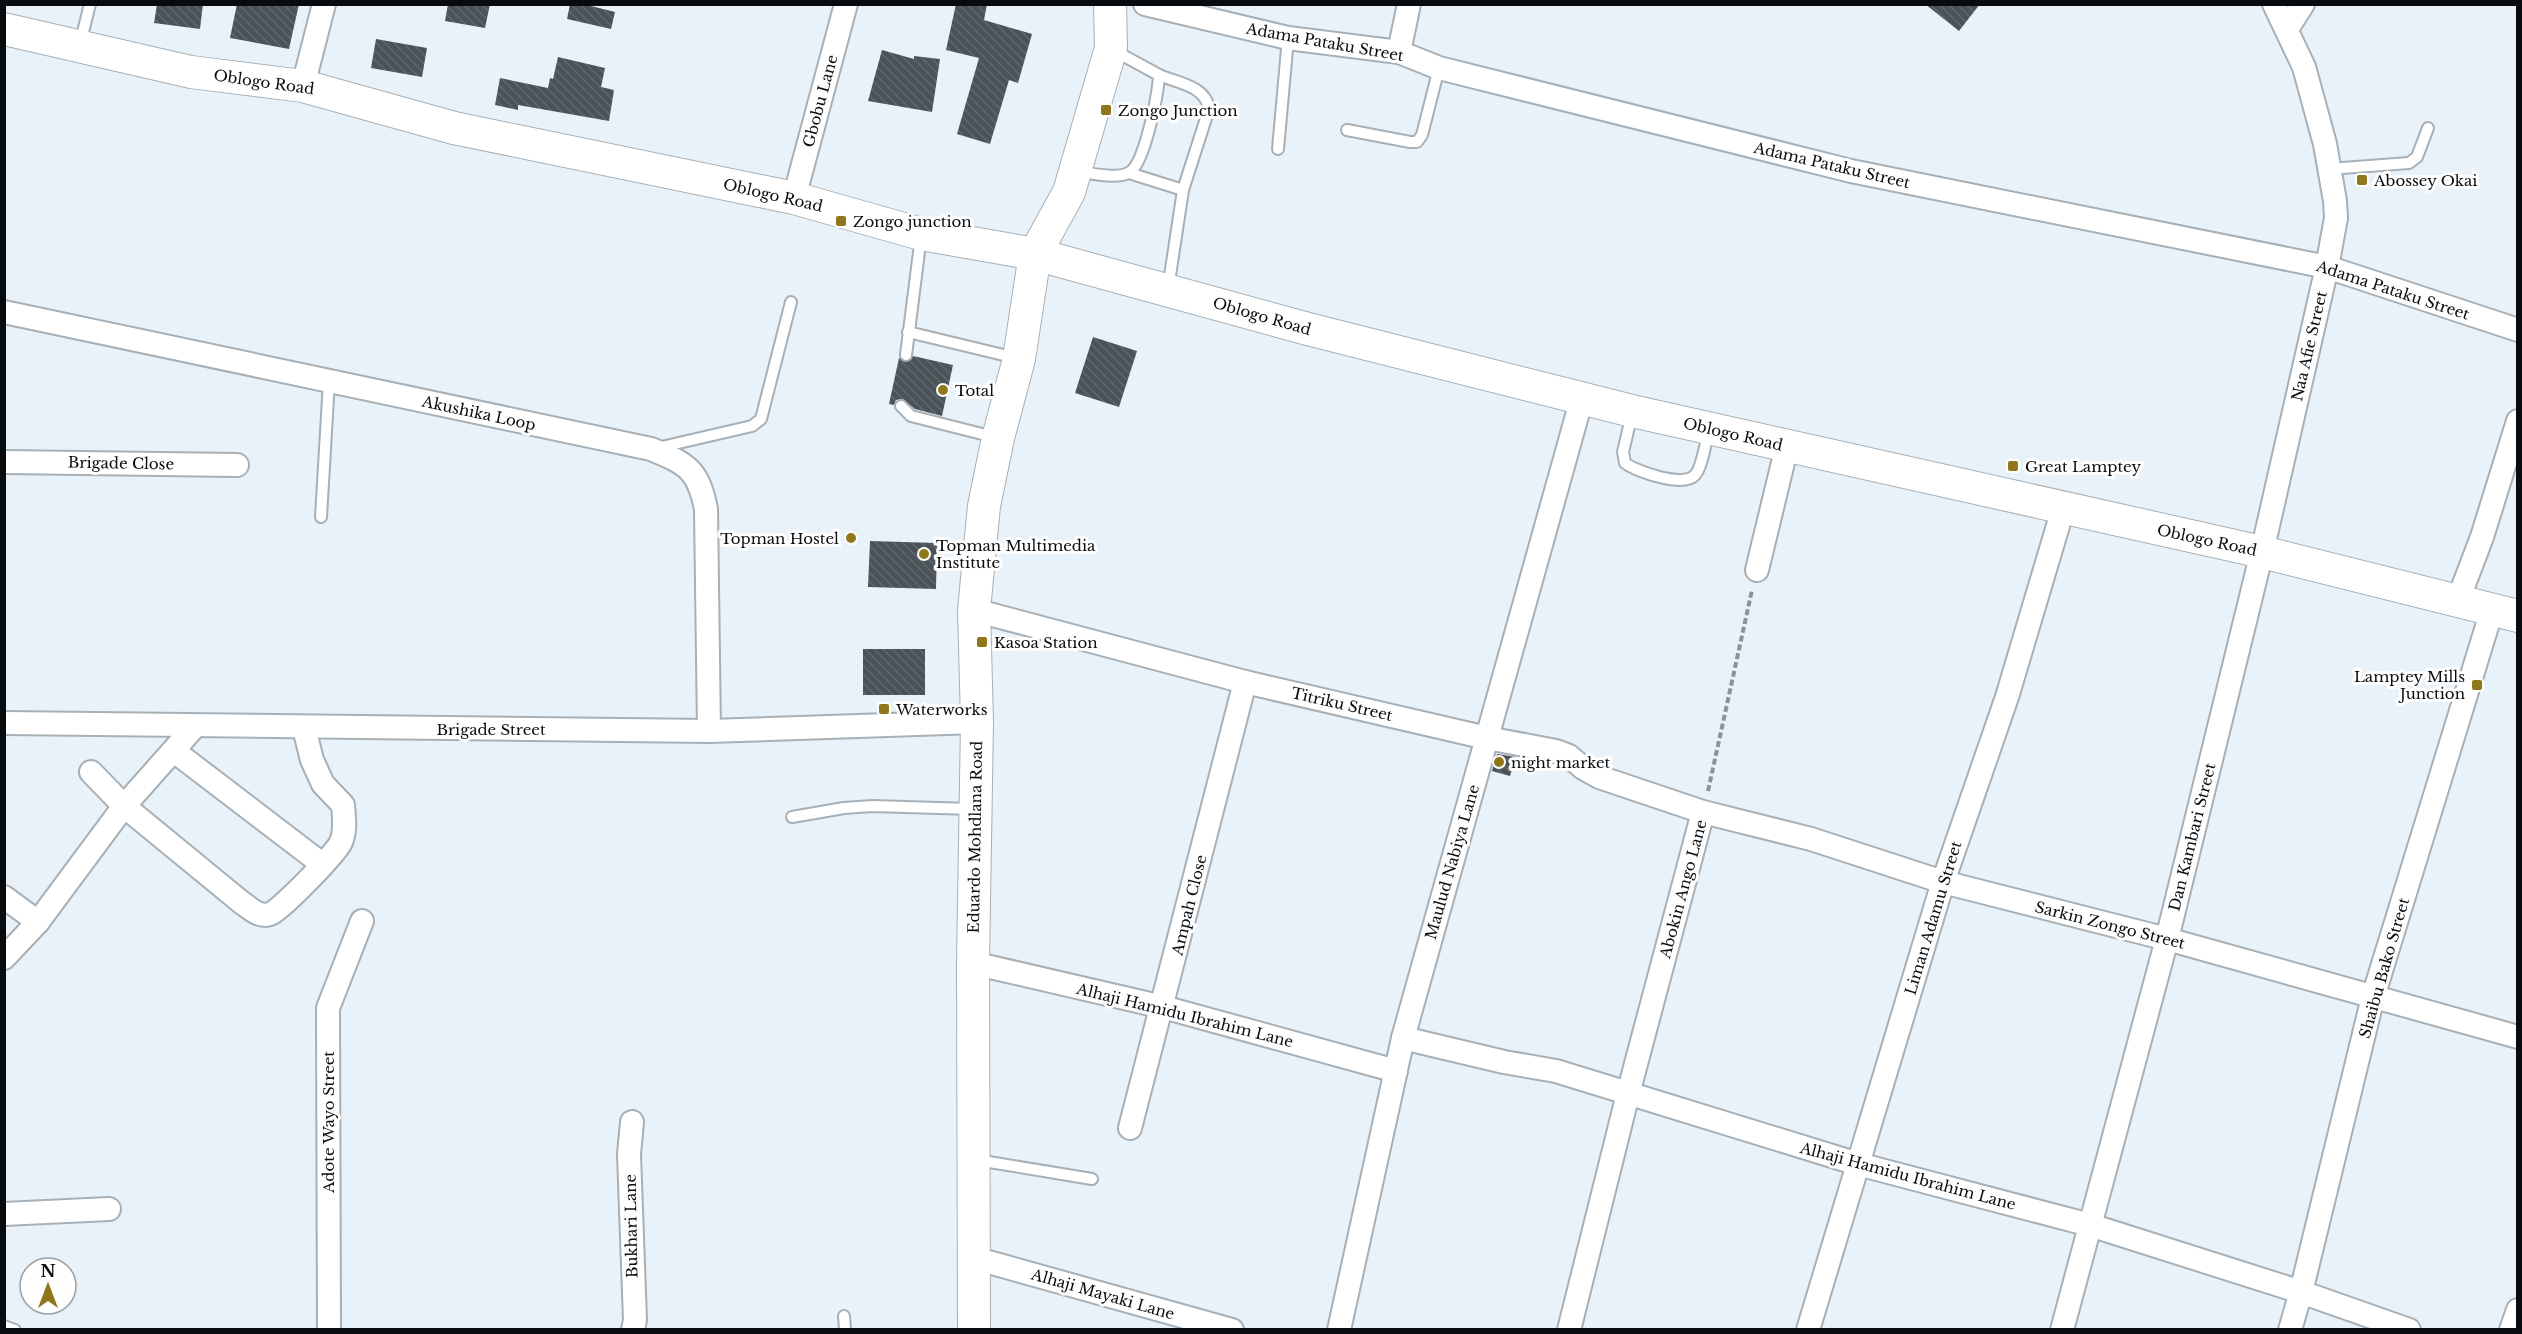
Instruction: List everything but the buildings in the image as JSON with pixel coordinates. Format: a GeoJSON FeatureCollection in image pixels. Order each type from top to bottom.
{"type":"FeatureCollection","features":[{"type":"Feature","properties":{"kind":"main road","name":"Eduardo Mohdlana Road"},"geometry":{"type":"LineString","coordinates":[[974,1329],[973,963],[977,722],[974,610],[984,506],[998,438],[1019,359],[1035,254],[1068,192],[1111,48],[1110,4]]}},
{"type":"Feature","properties":{"kind":"main road","name":"Oblogo Road"},"geometry":{"type":"LineString","coordinates":[[4,29],[191,72],[303,86],[454,128],[794,198],[921,234],[1035,254],[1308,329],[1632,411],[2262,552],[2505,613]]}},
{"type":"Feature","properties":{"kind":"street"},"geometry":{"type":"LineString","coordinates":[[303,86],[324,4]]}},
{"type":"Feature","properties":{"kind":"street","name":"Gbobu Lane"},"geometry":{"type":"LineString","coordinates":[[794,198],[846,4]]}},
{"type":"Feature","properties":{"kind":"street","name":"Adama Pataku Street"},"geometry":{"type":"LineString","coordinates":[[1145,4],[1288,38],[1399,52],[1439,68],[1851,171],[2327,267],[2517,330]]}},
{"type":"Feature","properties":{"kind":"street"},"geometry":{"type":"LineString","coordinates":[[1399,52],[1409,4]]}},
{"type":"Feature","properties":{"kind":"street","name":"Naa Afie Street"},"geometry":{"type":"LineString","coordinates":[[2262,552],[2327,267],[2336,218],[2329,169],[2304,67],[2274,4]]}},
{"type":"Feature","properties":{"kind":"street"},"geometry":{"type":"LineString","coordinates":[[2287,29],[2303,4]]}},
{"type":"Feature","properties":{"kind":"street","name":"Akushika Loop"},"geometry":{"type":"LineString","coordinates":[[4,312],[651,449],[676,459],[691,470],[701,486],[706,509],[709,731]]}},
{"type":"Feature","properties":{"kind":"street","name":"Maulud Nabiya Lane"},"geometry":{"type":"LineString","coordinates":[[1339,1329],[1403,1038],[1582,398]]}},
{"type":"Feature","properties":{"kind":"street"},"geometry":{"type":"LineString","coordinates":[[2458,600],[2482,537],[2517,421]]}},
{"type":"Feature","properties":{"kind":"street"},"geometry":{"type":"LineString","coordinates":[[1757,570],[1787,446]]}},
{"type":"Feature","properties":{"kind":"street","name":"Brigade Close"},"geometry":{"type":"LineString","coordinates":[[4,462],[237,465]]}},
{"type":"Feature","properties":{"kind":"street","name":"Liman Adamu Street"},"geometry":{"type":"LineString","coordinates":[[1808,1329],[1943,882],[2007,697],[2063,509]]}},
{"type":"Feature","properties":{"kind":"street","name":"Dan Kambari Street"},"geometry":{"type":"LineString","coordinates":[[2062,1329],[2167,939],[2262,552]]}},
{"type":"Feature","properties":{"kind":"street","name":"Titriku Street"},"geometry":{"type":"LineString","coordinates":[[974,610],[1245,682],[1487,738],[1556,751],[1569,756],[1583,768],[1599,777],[1703,812]]}},
{"type":"Feature","properties":{"kind":"street","name":"Shaibu Bako Street"},"geometry":{"type":"LineString","coordinates":[[2290,1329],[2373,997],[2505,613]]}},
{"type":"Feature","properties":{"kind":"street","name":"Ampah Close"},"geometry":{"type":"LineString","coordinates":[[1130,1128],[1245,682]]}},
{"type":"Feature","properties":{"kind":"street","name":"Brigade Street"},"geometry":{"type":"LineString","coordinates":[[4,723],[709,731],[977,722]]}},
{"type":"Feature","properties":{"kind":"street"},"geometry":{"type":"LineString","coordinates":[[4,958],[38,922],[124,806],[195,726]]}},
{"type":"Feature","properties":{"kind":"street"},"geometry":{"type":"LineString","coordinates":[[91,772],[124,806],[258,914],[269,915],[288,903],[341,843],[345,823],[344,805],[323,784],[312,760],[304,728]]}},
{"type":"Feature","properties":{"kind":"street"},"geometry":{"type":"LineString","coordinates":[[174,751],[322,864]]}},
{"type":"Feature","properties":{"kind":"street","name":"Sarkin Zongo Street"},"geometry":{"type":"LineString","coordinates":[[1703,812],[1811,838],[1943,882],[2167,939],[2517,1037]]}},
{"type":"Feature","properties":{"kind":"street","name":"Abokin Ango Lane"},"geometry":{"type":"LineString","coordinates":[[1569,1329],[1628,1094],[1703,812]]}},
{"type":"Feature","properties":{"kind":"street"},"geometry":{"type":"LineString","coordinates":[[4,897],[38,922]]}},
{"type":"Feature","properties":{"kind":"street","name":"Adote Wayo Street"},"geometry":{"type":"LineString","coordinates":[[329,1329],[328,1008],[335,984],[362,921]]}},
{"type":"Feature","properties":{"kind":"street","name":"Alhaji Hamidu Ibrahim Lane"},"geometry":{"type":"LineString","coordinates":[[973,963],[1162,1007],[1396,1071]]}},
{"type":"Feature","properties":{"kind":"street","name":"Alhaji Hamidu Ibrahim Lane"},"geometry":{"type":"LineString","coordinates":[[1403,1038],[1504,1062],[1556,1071],[1858,1164],[2090,1225],[2409,1329]]}},
{"type":"Feature","properties":{"kind":"street","name":"Bukhari Lane"},"geometry":{"type":"LineString","coordinates":[[632,1122],[630,1154],[635,1320],[633,1329]]}},
{"type":"Feature","properties":{"kind":"street"},"geometry":{"type":"LineString","coordinates":[[4,1214],[109,1209]]}},
{"type":"Feature","properties":{"kind":"street","name":"Alhaji Mayaki Lane"},"geometry":{"type":"LineString","coordinates":[[974,1258],[1232,1329]]}},
{"type":"Feature","properties":{"kind":"street"},"geometry":{"type":"LineString","coordinates":[[2511,1329],[2517,1310]]}},
{"type":"Feature","properties":{"kind":"lane"},"geometry":{"type":"LineString","coordinates":[[79,47],[90,4]]}},
{"type":"Feature","properties":{"kind":"lane"},"geometry":{"type":"LineString","coordinates":[[1278,149],[1288,38]]}},
{"type":"Feature","properties":{"kind":"lane"},"geometry":{"type":"LineString","coordinates":[[1111,48],[1159,75],[1202,92],[1208,100],[1209,109],[1183,189],[1167,289]]}},
{"type":"Feature","properties":{"kind":"lane"},"geometry":{"type":"LineString","coordinates":[[1347,130],[1417,142],[1422,135],[1439,68]]}},
{"type":"Feature","properties":{"kind":"lane"},"geometry":{"type":"LineString","coordinates":[[1129,173],[1138,163],[1157,103],[1159,75]]}},
{"type":"Feature","properties":{"kind":"lane"},"geometry":{"type":"LineString","coordinates":[[2329,169],[2409,163],[2417,157],[2428,128]]}},
{"type":"Feature","properties":{"kind":"lane"},"geometry":{"type":"LineString","coordinates":[[1074,171],[1114,175],[1129,173],[1183,189]]}},
{"type":"Feature","properties":{"kind":"lane"},"geometry":{"type":"LineString","coordinates":[[906,355],[921,234]]}},
{"type":"Feature","properties":{"kind":"lane"},"geometry":{"type":"LineString","coordinates":[[651,449],[752,426],[761,418],[790,302]]}},
{"type":"Feature","properties":{"kind":"lane"},"geometry":{"type":"LineString","coordinates":[[908,332],[1019,359]]}},
{"type":"Feature","properties":{"kind":"lane"},"geometry":{"type":"LineString","coordinates":[[321,517],[329,381]]}},
{"type":"Feature","properties":{"kind":"lane"},"geometry":{"type":"LineString","coordinates":[[901,406],[911,416],[998,438]]}},
{"type":"Feature","properties":{"kind":"lane"},"geometry":{"type":"LineString","coordinates":[[1632,411],[1623,452],[1625,463],[1632,469],[1678,481],[1689,480],[1697,474],[1709,429]]}},
{"type":"Feature","properties":{"kind":"lane"},"geometry":{"type":"LineString","coordinates":[[792,817],[844,808],[872,806],[975,809]]}},
{"type":"Feature","properties":{"kind":"lane"},"geometry":{"type":"LineString","coordinates":[[973,1160],[1092,1179]]}},
{"type":"Feature","properties":{"kind":"lane"},"geometry":{"type":"LineString","coordinates":[[844,1316],[845,1329]]}},
{"type":"Feature","properties":{"kind":"lane"},"geometry":{"type":"LineString","coordinates":[[4,1326],[15,1329]]}},
{"type":"Feature","properties":{"kind":"path","name":"Abokin Ango Lane"},"geometry":{"type":"LineString","coordinates":[[1703,812],[1757,570]]}},
{"type":"Feature","properties":{"kind":"place","name":"Zongo Junction"},"geometry":{"type":"Point","coordinates":[1106,110]}},
{"type":"Feature","properties":{"kind":"place","name":"Abossey Okai"},"geometry":{"type":"Point","coordinates":[2362,180]}},
{"type":"Feature","properties":{"kind":"place","name":"Zongo junction"},"geometry":{"type":"Point","coordinates":[841,221]}},
{"type":"Feature","properties":{"kind":"place","name":"Total"},"geometry":{"type":"Point","coordinates":[943,390]}},
{"type":"Feature","properties":{"kind":"place","name":"Great Lamptey"},"geometry":{"type":"Point","coordinates":[2013,466]}},
{"type":"Feature","properties":{"kind":"place","name":"Topman Hostel"},"geometry":{"type":"Point","coordinates":[851,538]}},
{"type":"Feature","properties":{"kind":"place","name":"Topman Multimedia Institute"},"geometry":{"type":"Point","coordinates":[924,554]}},
{"type":"Feature","properties":{"kind":"place","name":"Kasoa Station"},"geometry":{"type":"Point","coordinates":[982,642]}},
{"type":"Feature","properties":{"kind":"place","name":"Lamptey Mills Junction"},"geometry":{"type":"Point","coordinates":[2477,685]}},
{"type":"Feature","properties":{"kind":"place","name":"Waterworks"},"geometry":{"type":"Point","coordinates":[884,709]}},
{"type":"Feature","properties":{"kind":"place","name":"night market"},"geometry":{"type":"Point","coordinates":[1499,762]}}]}
